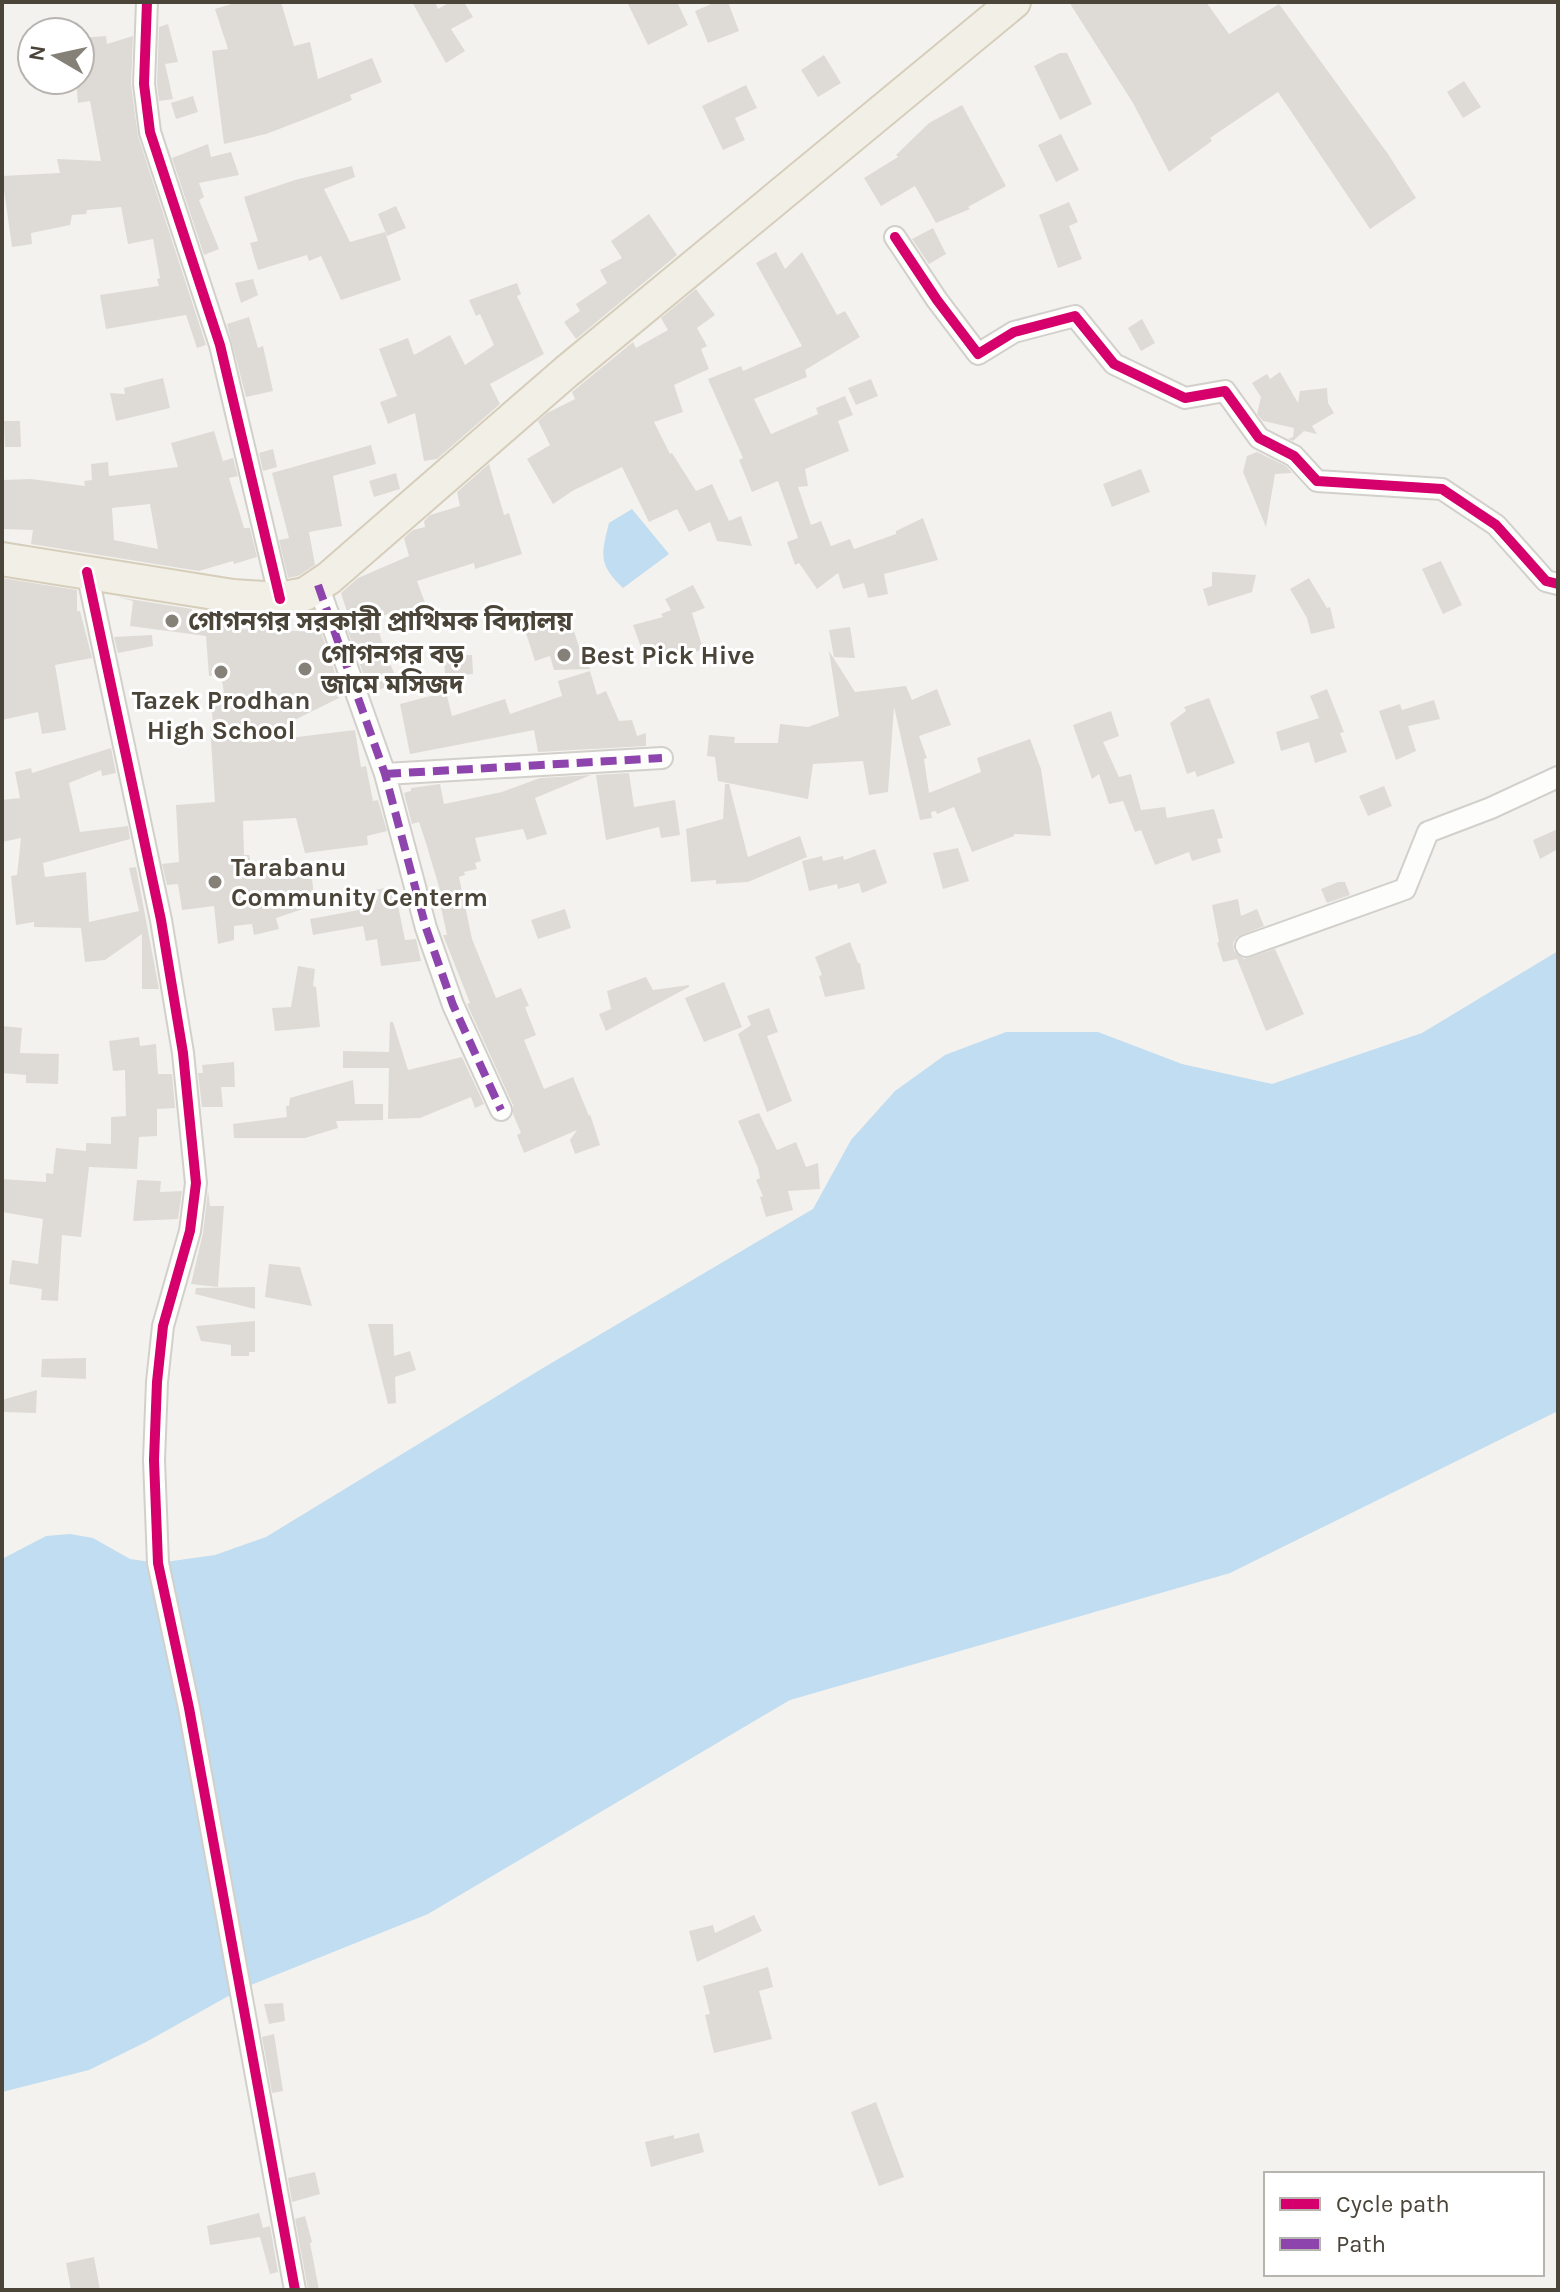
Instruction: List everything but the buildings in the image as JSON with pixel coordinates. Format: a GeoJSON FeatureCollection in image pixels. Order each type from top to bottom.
{"type":"FeatureCollection","features":[{"type":"Feature","properties":{"kind":"main road"},"geometry":{"type":"LineString","coordinates":[[2,559],[233,596],[280,599],[305,594],[414,507],[566,372],[1014,2]]}},
{"type":"Feature","properties":{"kind":"street"},"geometry":{"type":"LineString","coordinates":[[147,2],[144,84],[150,132],[220,345],[280,599]]}},
{"type":"Feature","properties":{"kind":"street"},"geometry":{"type":"LineString","coordinates":[[895,237],[978,354],[1014,332],[1075,316],[1114,364],[1185,398],[1225,391],[1259,438],[1294,456],[1317,481],[1442,489],[1496,525],[1546,581],[1558,584]]}},
{"type":"Feature","properties":{"kind":"street"},"geometry":{"type":"LineString","coordinates":[[87,572],[161,920],[183,1053],[196,1183],[190,1231],[163,1326],[157,1382],[154,1460],[158,1563],[189,1708],[295,2290]]}},
{"type":"Feature","properties":{"kind":"street"},"geometry":{"type":"LineString","coordinates":[[318,585],[385,774],[431,941],[453,1005],[501,1110]]}},
{"type":"Feature","properties":{"kind":"street"},"geometry":{"type":"LineString","coordinates":[[385,774],[662,758]]}},
{"type":"Feature","properties":{"kind":"street"},"geometry":{"type":"LineString","coordinates":[[1246,946],[1405,889],[1428,832],[1491,808],[1558,777]]}},
{"type":"Feature","properties":{"kind":"water"},"geometry":{"type":"Polygon","coordinates":[[[632,509],[669,554],[623,588],[605,565],[603,551],[609,523],[632,509]]]}},
{"type":"Feature","properties":{"kind":"water"},"geometry":{"type":"Polygon","coordinates":[[[1558,951],[1558,1411],[1230,1573],[790,1700],[428,1914],[241,1989],[89,2070],[2,2092],[2,1559],[46,1536],[70,1534],[93,1538],[130,1559],[158,1563],[215,1555],[266,1537],[543,1368],[813,1209],[851,1140],[895,1091],[945,1055],[1006,1032],[1098,1032],[1182,1064],[1272,1084],[1422,1033],[1558,951]]]}},
{"type":"Feature","properties":{"kind":"marked path"},"geometry":{"type":"LineString","coordinates":[[318,585],[385,774],[426,928],[453,1005],[501,1110]]}},
{"type":"Feature","properties":{"kind":"marked path"},"geometry":{"type":"LineString","coordinates":[[385,774],[662,758]]}},
{"type":"Feature","properties":{"kind":"cycle path"},"geometry":{"type":"LineString","coordinates":[[147,2],[144,84],[150,132],[220,345],[280,599]]}},
{"type":"Feature","properties":{"kind":"cycle path"},"geometry":{"type":"LineString","coordinates":[[895,237],[978,354],[1014,332],[1075,316],[1114,364],[1185,398],[1225,391],[1259,438],[1294,456],[1317,481],[1442,489],[1496,525],[1546,581],[1558,584]]}},
{"type":"Feature","properties":{"kind":"cycle path"},"geometry":{"type":"LineString","coordinates":[[87,572],[161,920],[183,1053],[196,1183],[190,1231],[163,1326],[157,1382],[154,1460],[158,1563],[189,1708],[295,2290]]}},
{"type":"Feature","properties":{"kind":"place","name":"গোগনগর সরকারী প্রাথিমক বিদ্যালয়"},"geometry":{"type":"Point","coordinates":[172,621]}},
{"type":"Feature","properties":{"kind":"place","name":"Best Pick Hive"},"geometry":{"type":"Point","coordinates":[564,655]}},
{"type":"Feature","properties":{"kind":"place","name":"গোগনগর বড় জামে মসিজদ"},"geometry":{"type":"Point","coordinates":[305,669]}},
{"type":"Feature","properties":{"kind":"place","name":"Tazek Prodhan High School"},"geometry":{"type":"Point","coordinates":[221,672]}},
{"type":"Feature","properties":{"kind":"place","name":"Tarabanu Community Centerm"},"geometry":{"type":"Point","coordinates":[215,882]}}]}
